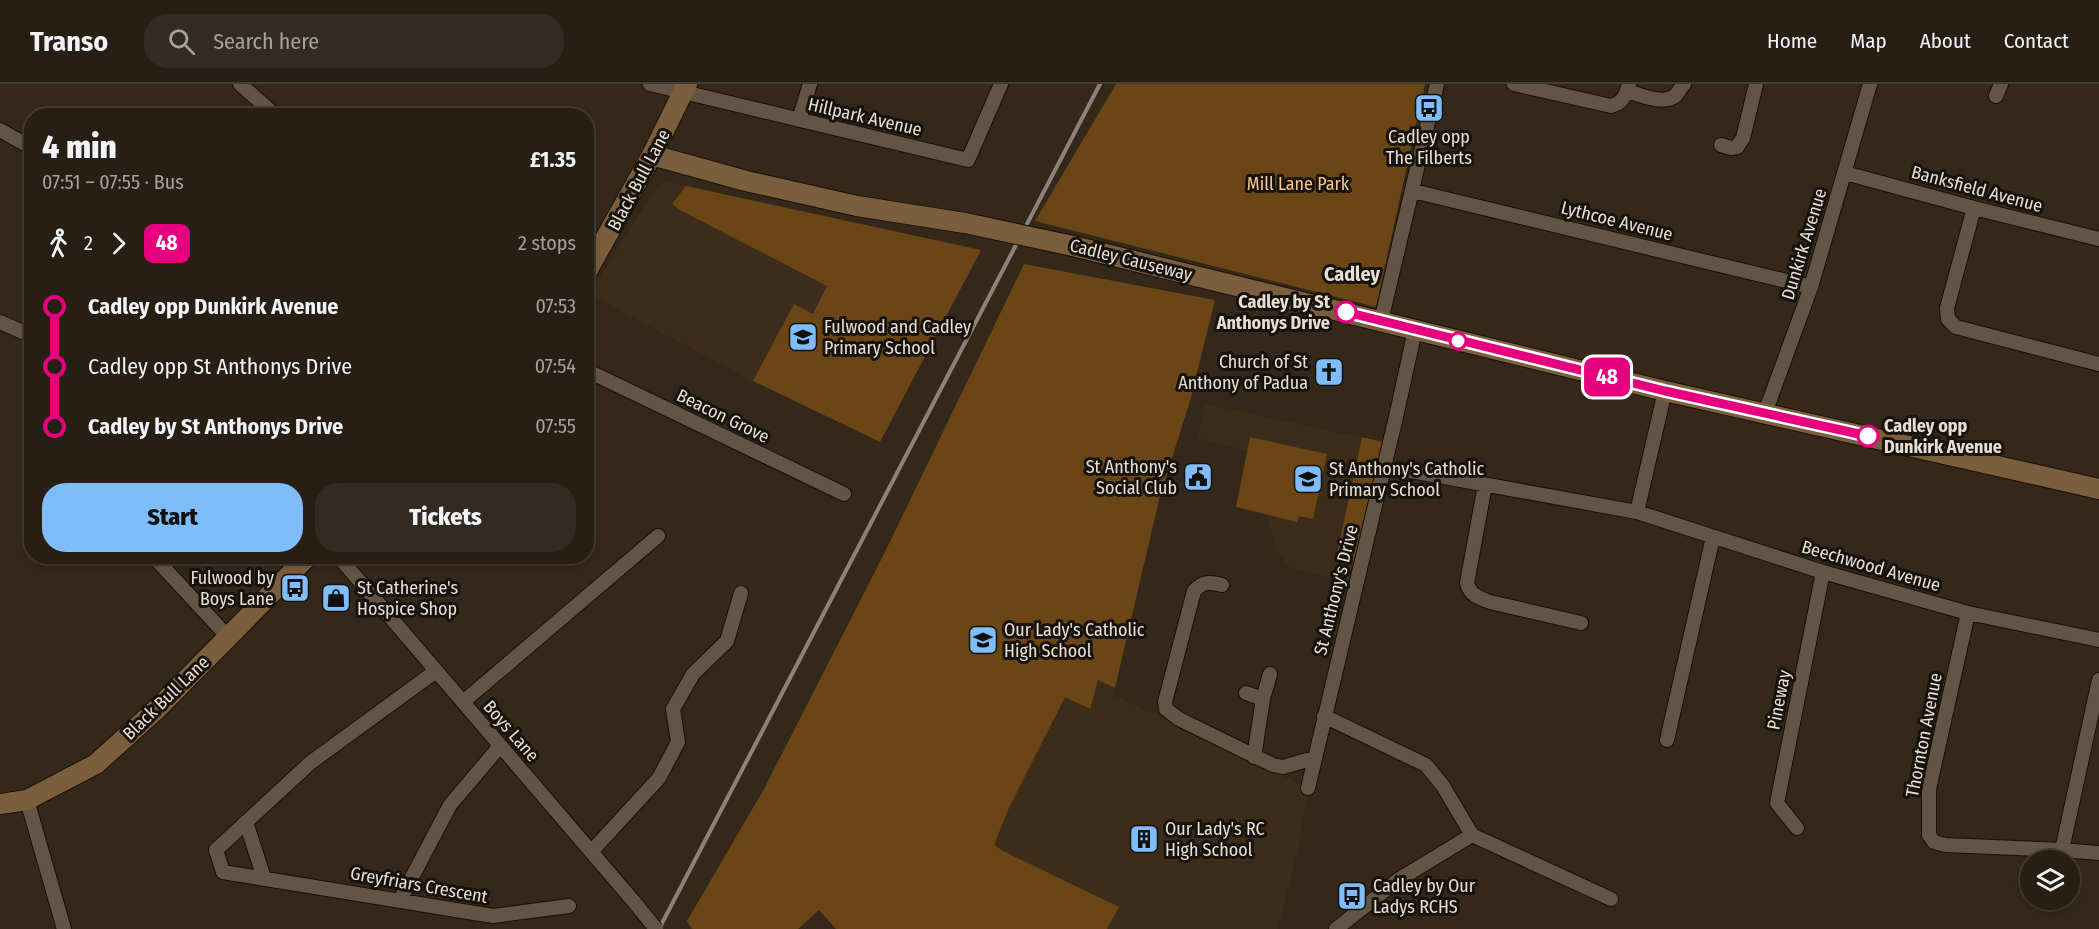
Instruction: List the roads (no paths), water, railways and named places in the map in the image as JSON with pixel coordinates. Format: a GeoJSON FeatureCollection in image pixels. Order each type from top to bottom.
{"type":"FeatureCollection","features":[{"type":"Feature","properties":{"kind":"street"},"geometry":{"type":"LineString","coordinates":[[240,84],[267,108]]}},
{"type":"Feature","properties":{"kind":"street","name":"Hillpark Avenue"},"geometry":{"type":"LineString","coordinates":[[650,84],[686,88],[799,120],[968,160],[1001,84]]}},
{"type":"Feature","properties":{"kind":"street"},"geometry":{"type":"LineString","coordinates":[[799,120],[810,84]]}},
{"type":"Feature","properties":{"kind":"street"},"geometry":{"type":"LineString","coordinates":[[1381,321],[1437,84]]}},
{"type":"Feature","properties":{"kind":"street"},"geometry":{"type":"LineString","coordinates":[[1514,84],[1611,106],[1623,100],[1628,88],[1656,99],[1667,99],[1676,95],[1684,84]]}},
{"type":"Feature","properties":{"kind":"street"},"geometry":{"type":"LineString","coordinates":[[1720,145],[1737,147],[1743,138],[1756,84]]}},
{"type":"Feature","properties":{"kind":"street","name":"Dunkirk Avenue"},"geometry":{"type":"LineString","coordinates":[[1765,413],[1811,287],[1870,84]]}},
{"type":"Feature","properties":{"kind":"street","name":"Black Bull Lane"},"geometry":{"type":"LineString","coordinates":[[594,259],[652,155],[686,88]]}},
{"type":"Feature","properties":{"kind":"street"},"geometry":{"type":"LineString","coordinates":[[0,130],[24,144]]}},
{"type":"Feature","properties":{"kind":"street","name":"Cadley Causeway"},"geometry":{"type":"LineString","coordinates":[[652,155],[746,181],[857,206],[965,223],[1073,246],[1665,391],[2099,489]]}},
{"type":"Feature","properties":{"kind":"street","name":"Banksfield Avenue"},"geometry":{"type":"LineString","coordinates":[[1845,173],[2099,239]]}},
{"type":"Feature","properties":{"kind":"street","name":"Lythcoe Avenue"},"geometry":{"type":"LineString","coordinates":[[1413,191],[1811,287]]}},
{"type":"Feature","properties":{"kind":"street"},"geometry":{"type":"LineString","coordinates":[[1974,208],[1947,309],[1948,319],[1956,327],[2099,364]]}},
{"type":"Feature","properties":{"kind":"street"},"geometry":{"type":"LineString","coordinates":[[0,322],[24,332]]}},
{"type":"Feature","properties":{"kind":"street","name":"St Anthony's Drive"},"geometry":{"type":"LineString","coordinates":[[1308,788],[1392,437],[1415,330]]}},
{"type":"Feature","properties":{"kind":"street","name":"Beacon Grove"},"geometry":{"type":"LineString","coordinates":[[594,374],[844,494]]}},
{"type":"Feature","properties":{"kind":"street"},"geometry":{"type":"LineString","coordinates":[[1637,512],[1665,391]]}},
{"type":"Feature","properties":{"kind":"street","name":"Beechwood Avenue"},"geometry":{"type":"LineString","coordinates":[[1400,469],[1637,512],[1823,572],[1968,613],[2099,640]]}},
{"type":"Feature","properties":{"kind":"street"},"geometry":{"type":"LineString","coordinates":[[1485,485],[1467,583],[1468,588],[1475,596],[1490,602],[1581,623]]}},
{"type":"Feature","properties":{"kind":"street"},"geometry":{"type":"LineString","coordinates":[[463,702],[658,536]]}},
{"type":"Feature","properties":{"kind":"street"},"geometry":{"type":"LineString","coordinates":[[1667,740],[1663,724],[1713,537]]}},
{"type":"Feature","properties":{"kind":"street"},"geometry":{"type":"LineString","coordinates":[[160,564],[229,638]]}},
{"type":"Feature","properties":{"kind":"street","name":"Black Bull Lane"},"geometry":{"type":"LineString","coordinates":[[0,804],[27,800],[96,764],[158,708],[300,564]]}},
{"type":"Feature","properties":{"kind":"street","name":"Boys Lane"},"geometry":{"type":"LineString","coordinates":[[345,564],[656,929]]}},
{"type":"Feature","properties":{"kind":"street","name":"Pineway"},"geometry":{"type":"LineString","coordinates":[[1797,828],[1770,806],[1823,572]]}},
{"type":"Feature","properties":{"kind":"street"},"geometry":{"type":"LineString","coordinates":[[1222,585],[1210,582],[1200,585],[1194,591],[1165,702],[1166,709],[1179,719],[1254,757],[1283,767],[1314,758]]}},
{"type":"Feature","properties":{"kind":"street"},"geometry":{"type":"LineString","coordinates":[[591,852],[659,778],[678,742],[673,709],[693,674],[727,641],[741,593]]}},
{"type":"Feature","properties":{"kind":"street","name":"Thornton Avenue"},"geometry":{"type":"LineString","coordinates":[[1968,613],[1929,789],[1929,835],[1934,842],[1945,845],[2062,850]]}},
{"type":"Feature","properties":{"kind":"street","name":"Greyfriars Crescent"},"geometry":{"type":"LineString","coordinates":[[436,671],[310,763],[216,850],[223,872],[493,916],[569,906]]}},
{"type":"Feature","properties":{"kind":"street"},"geometry":{"type":"LineString","coordinates":[[1254,757],[1263,699],[1270,674]]}},
{"type":"Feature","properties":{"kind":"street"},"geometry":{"type":"LineString","coordinates":[[2062,850],[2099,680]]}},
{"type":"Feature","properties":{"kind":"street"},"geometry":{"type":"LineString","coordinates":[[1246,693],[1263,699]]}},
{"type":"Feature","properties":{"kind":"street"},"geometry":{"type":"LineString","coordinates":[[1324,716],[1425,765],[1443,786],[1472,835],[1610,900]]}},
{"type":"Feature","properties":{"kind":"street"},"geometry":{"type":"LineString","coordinates":[[400,900],[450,805],[500,746]]}},
{"type":"Feature","properties":{"kind":"street"},"geometry":{"type":"LineString","coordinates":[[27,800],[64,929]]}},
{"type":"Feature","properties":{"kind":"street"},"geometry":{"type":"LineString","coordinates":[[246,822],[264,878]]}},
{"type":"Feature","properties":{"kind":"street"},"geometry":{"type":"LineString","coordinates":[[1336,929],[1398,880],[1472,835]]}},
{"type":"Feature","properties":{"kind":"street","name":"Thornton Avenue"},"geometry":{"type":"LineString","coordinates":[[2080,851],[2099,853]]}},
{"type":"Feature","properties":{"kind":"railway"},"geometry":{"type":"LineString","coordinates":[[659,929],[1100,84]]}},
{"type":"Feature","properties":{"kind":"place","name":"Cadley opp The Filberts"},"geometry":{"type":"Point","coordinates":[1429,108]}},
{"type":"Feature","properties":{"kind":"place","name":"Cadley by St Anthonys Drive"},"geometry":{"type":"Point","coordinates":[1346,312]}},
{"type":"Feature","properties":{"kind":"place","name":"Fulwood and Cadley Primary School"},"geometry":{"type":"Point","coordinates":[803,337]}},
{"type":"Feature","properties":{"kind":"place","name":"Church of St Anthony of Padua"},"geometry":{"type":"Point","coordinates":[1329,372]}},
{"type":"Feature","properties":{"kind":"place","name":"Cadley opp Dunkirk Avenue"},"geometry":{"type":"Point","coordinates":[1868,436]}},
{"type":"Feature","properties":{"kind":"place","name":"St Anthony's Social Club"},"geometry":{"type":"Point","coordinates":[1198,477]}},
{"type":"Feature","properties":{"kind":"place","name":"St Anthony's Catholic Primary School"},"geometry":{"type":"Point","coordinates":[1308,479]}},
{"type":"Feature","properties":{"kind":"place","name":"Fulwood by Boys Lane"},"geometry":{"type":"Point","coordinates":[295,588]}},
{"type":"Feature","properties":{"kind":"place","name":"St Catherine's Hospice Shop"},"geometry":{"type":"Point","coordinates":[336,598]}},
{"type":"Feature","properties":{"kind":"place","name":"Our Lady's Catholic High School"},"geometry":{"type":"Point","coordinates":[983,640]}},
{"type":"Feature","properties":{"kind":"place","name":"Our Lady's RC High School"},"geometry":{"type":"Point","coordinates":[1144,839]}},
{"type":"Feature","properties":{"kind":"place","name":"Cadley by Our Ladys RCHS"},"geometry":{"type":"Point","coordinates":[1352,896]}},
{"type":"Feature","properties":{"kind":"district","name":"Cadley"},"geometry":{"type":"Point","coordinates":[1352,274]}},
{"type":"Feature","properties":{"kind":"park label","name":"Mill Lane Park"},"geometry":{"type":"Point","coordinates":[1298,184]}}]}
